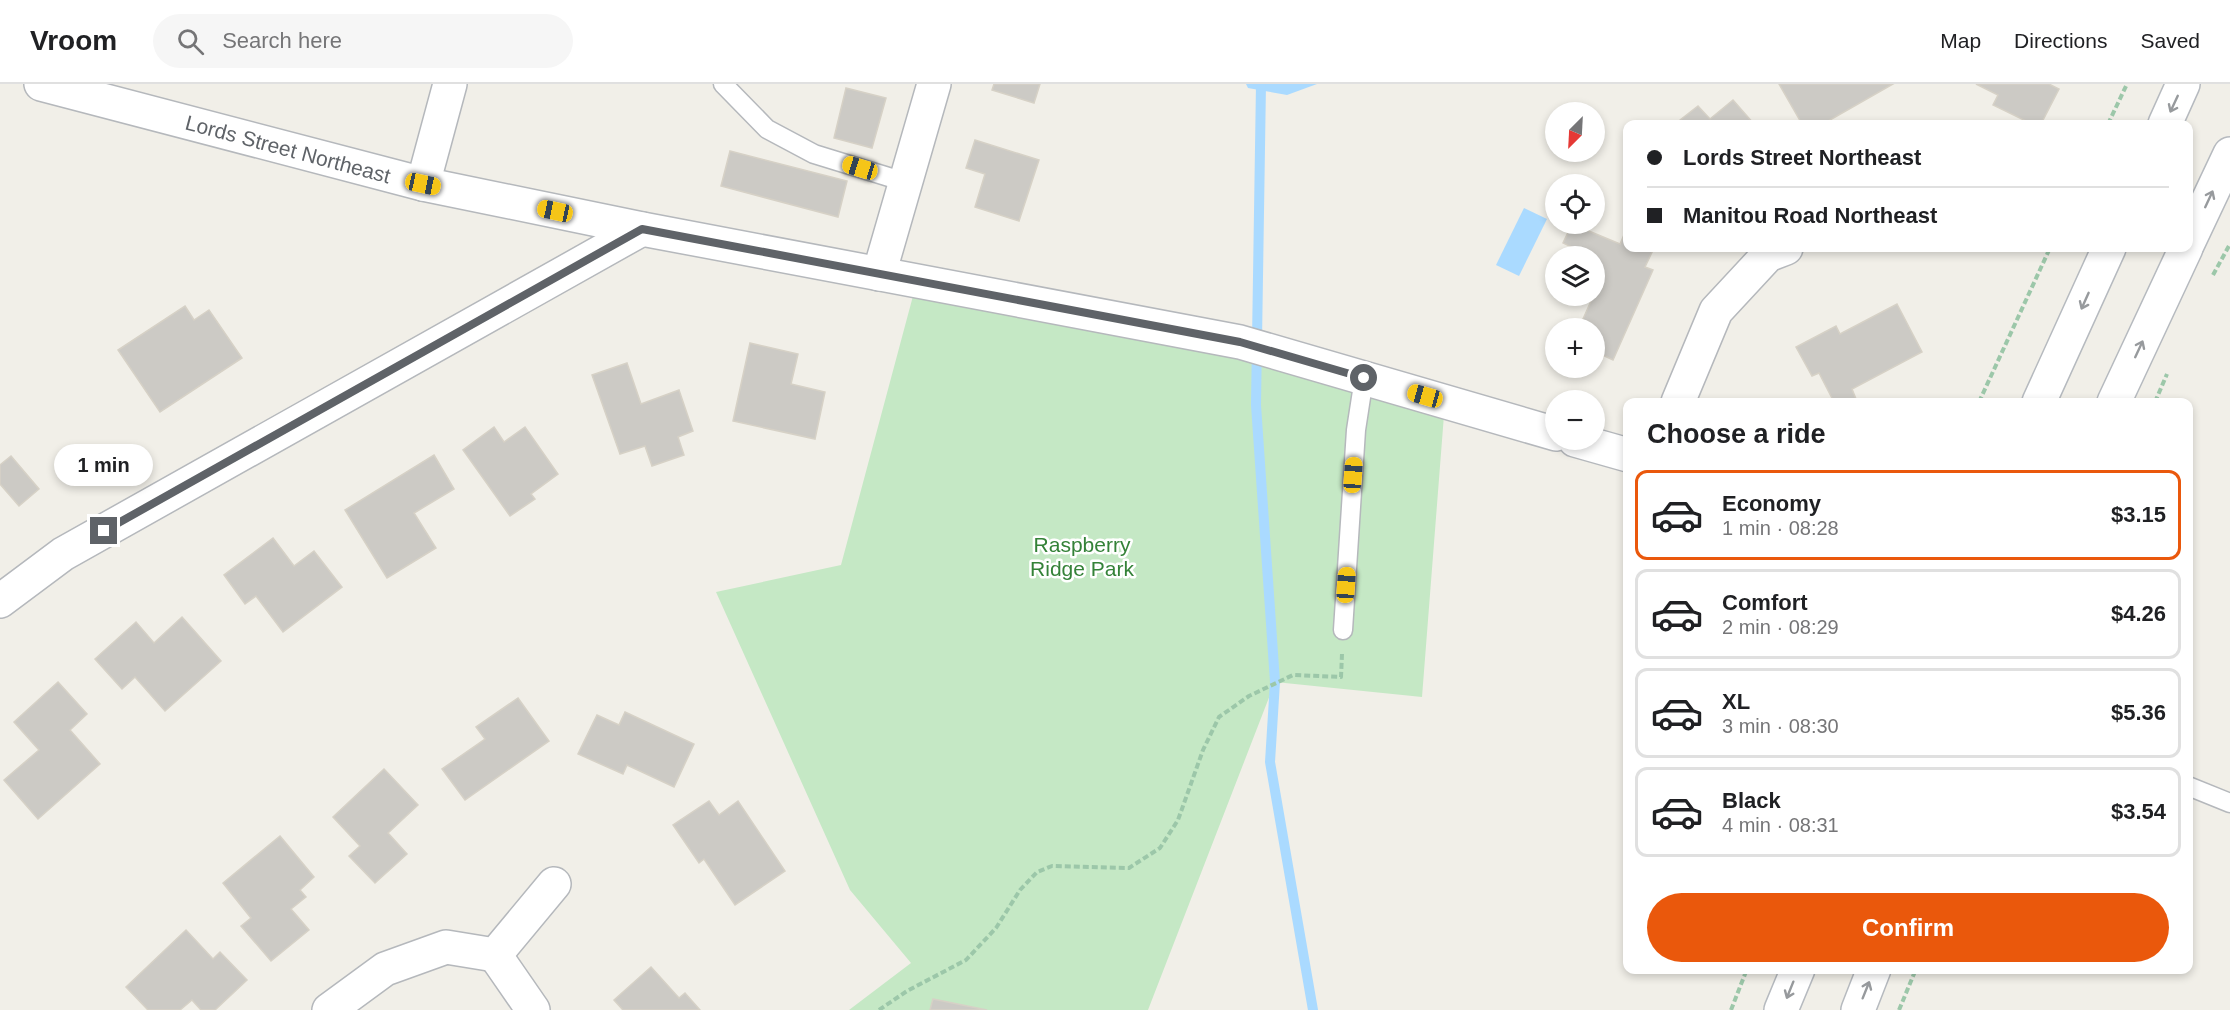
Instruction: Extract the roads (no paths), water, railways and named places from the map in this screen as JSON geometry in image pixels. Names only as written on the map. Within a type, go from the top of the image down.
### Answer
[{"type":"street","name":"Lords Street Northeast","points":[[41,84],[423,184],[642,229],[1240,342],[1545,431]]},
{"type":"street","points":[[423,184],[450,84]]},
{"type":"street","points":[[879,274],[934,84]]},
{"type":"street","points":[[2167,120],[2183,84]]},
{"type":"street","points":[[2193,232],[2230,154]]},
{"type":"street","points":[[0,601],[63,554],[642,229]]},
{"type":"street","points":[[1680,398],[1716,311],[1768,255],[1776,252]]},
{"type":"street","points":[[2041,398],[2107,252]]},
{"type":"street","points":[[2116,398],[2185,252]]},
{"type":"street","points":[[1605,448],[1623,454]]},
{"type":"street","points":[[495,955],[554,885]]},
{"type":"street","points":[[329,1010],[385,969],[446,947],[495,955],[533,1010]]},
{"type":"street","points":[[1782,1010],[1796,974]]},
{"type":"street","points":[[1858,1010],[1872,974]]},
{"type":"lane","points":[[723,84],[767,129],[776,134],[814,154],[905,182]]},
{"type":"lane","points":[[1343,630],[1356,430],[1364,378]]},
{"type":"lane","points":[[2193,788],[2230,803]]},
{"type":"water","points":[[1246,84],[1317,84],[1287,95],[1248,88]]},
{"type":"water","points":[[1524,208],[1545,218],[1545,223],[1519,276],[1496,265]]},
{"type":"waterway","points":[[1261,84],[1256,405],[1275,682],[1270,762],[1313,1010]]},
{"type":"park label","name":"Raspberry Ridge Park","points":[[1082,556]]}]
